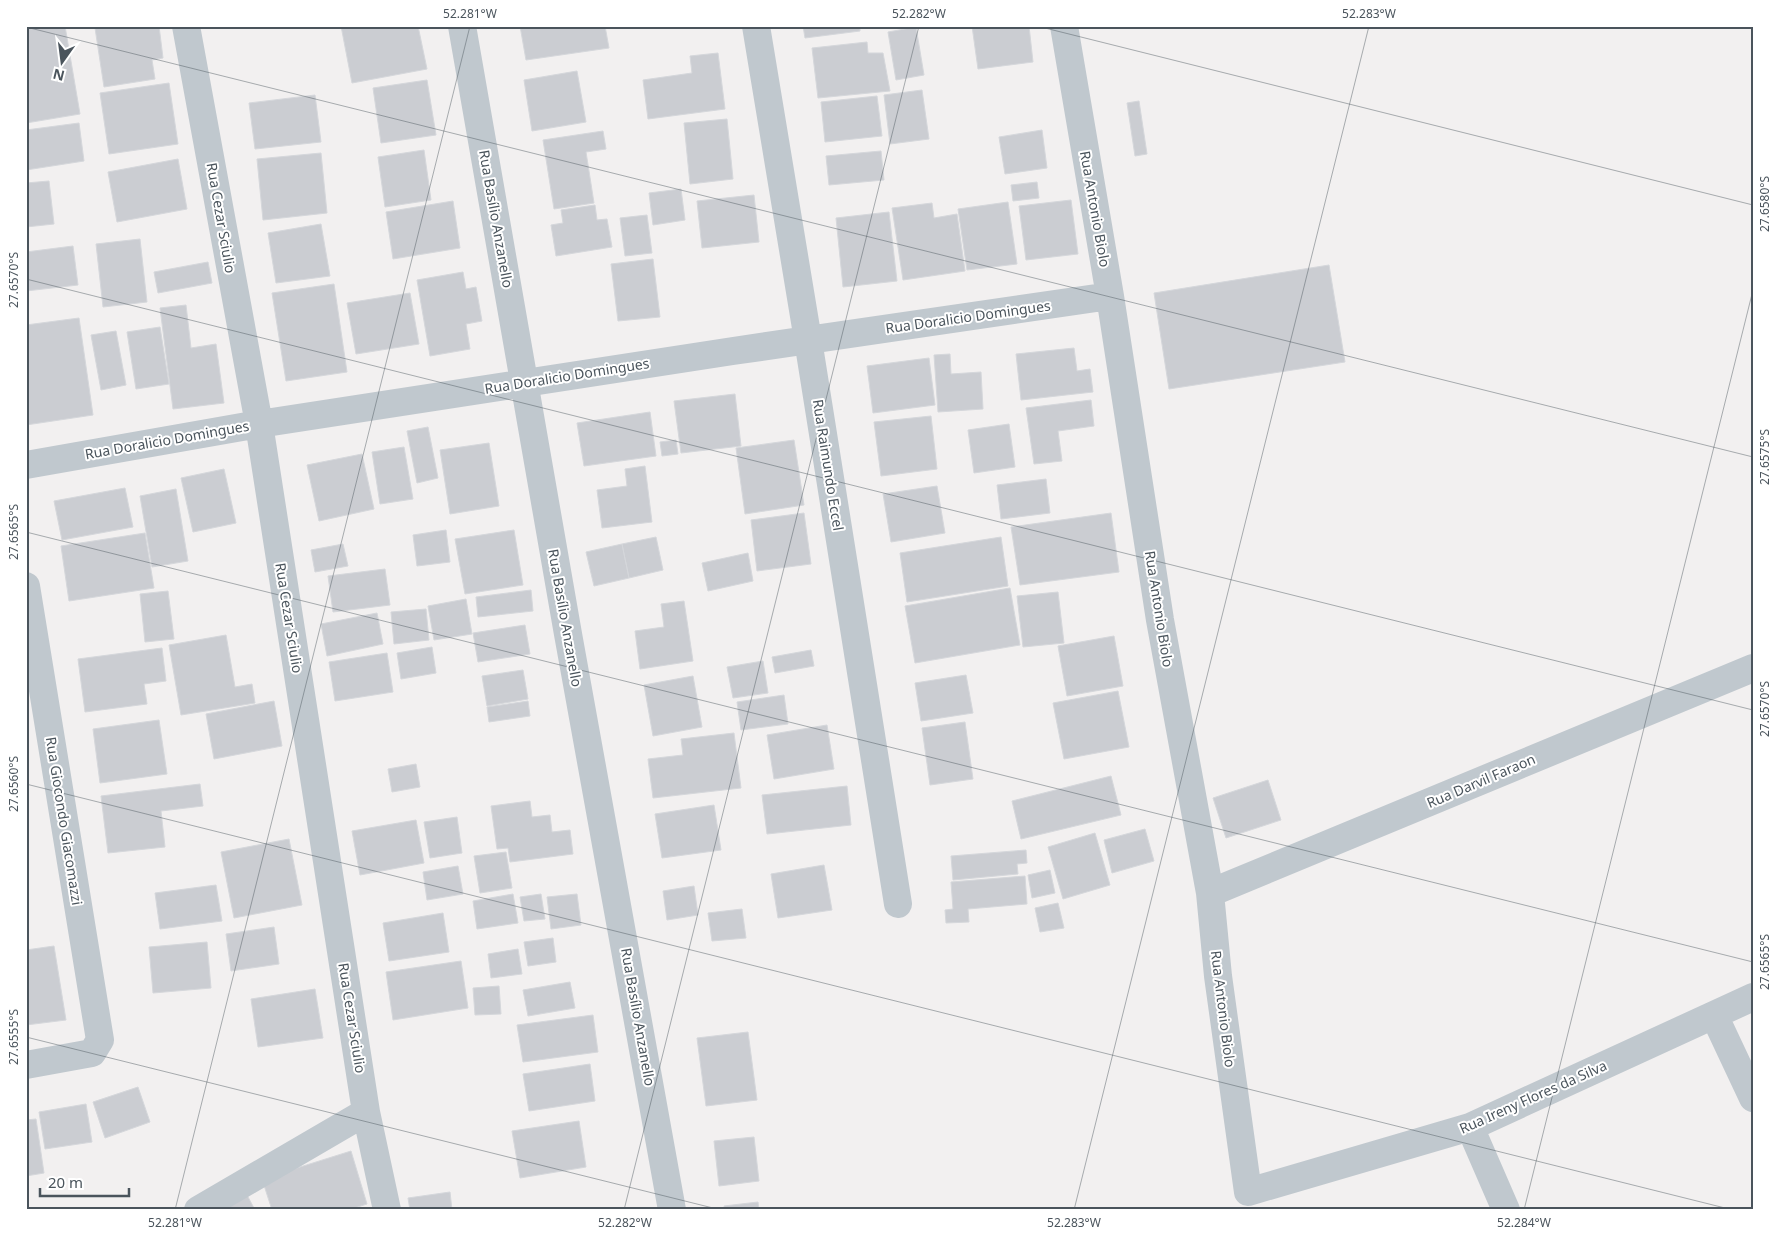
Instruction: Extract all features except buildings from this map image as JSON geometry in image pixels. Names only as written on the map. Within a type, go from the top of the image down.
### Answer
[{"type":"street","name":"Rua Cezar Sciulio","points":[[186,26],[259,424],[366,1112],[387,1210]]},
{"type":"street","name":"Rua Basílio Anzanello","points":[[462,26],[568,634],[672,1210]]},
{"type":"street","name":"Rua Raimundo Eccel","points":[[756,26],[898,904]]},
{"type":"street","name":"Rua Antonio Biolo","points":[[1064,26],[1110,296],[1160,620],[1210,893],[1218,976],[1248,1192]]},
{"type":"street","name":"Rua Doralicio Domingues","points":[[26,465],[259,424],[524,382],[1110,296]]},
{"type":"street","name":"Rua Giocondo Giacomazzi","points":[[26,586],[100,1040],[92,1053],[26,1065]]},
{"type":"street","name":"Rua Darvil Faraon","points":[[1210,893],[1753,668]]},
{"type":"street","name":"Rua Ireny Flores da Silva","points":[[1248,1192],[1470,1127],[1753,997]]},
{"type":"street","points":[[1714,1015],[1753,1098]]},
{"type":"street","points":[[198,1210],[366,1112]]},
{"type":"street","points":[[1470,1127],[1506,1210]]}]
